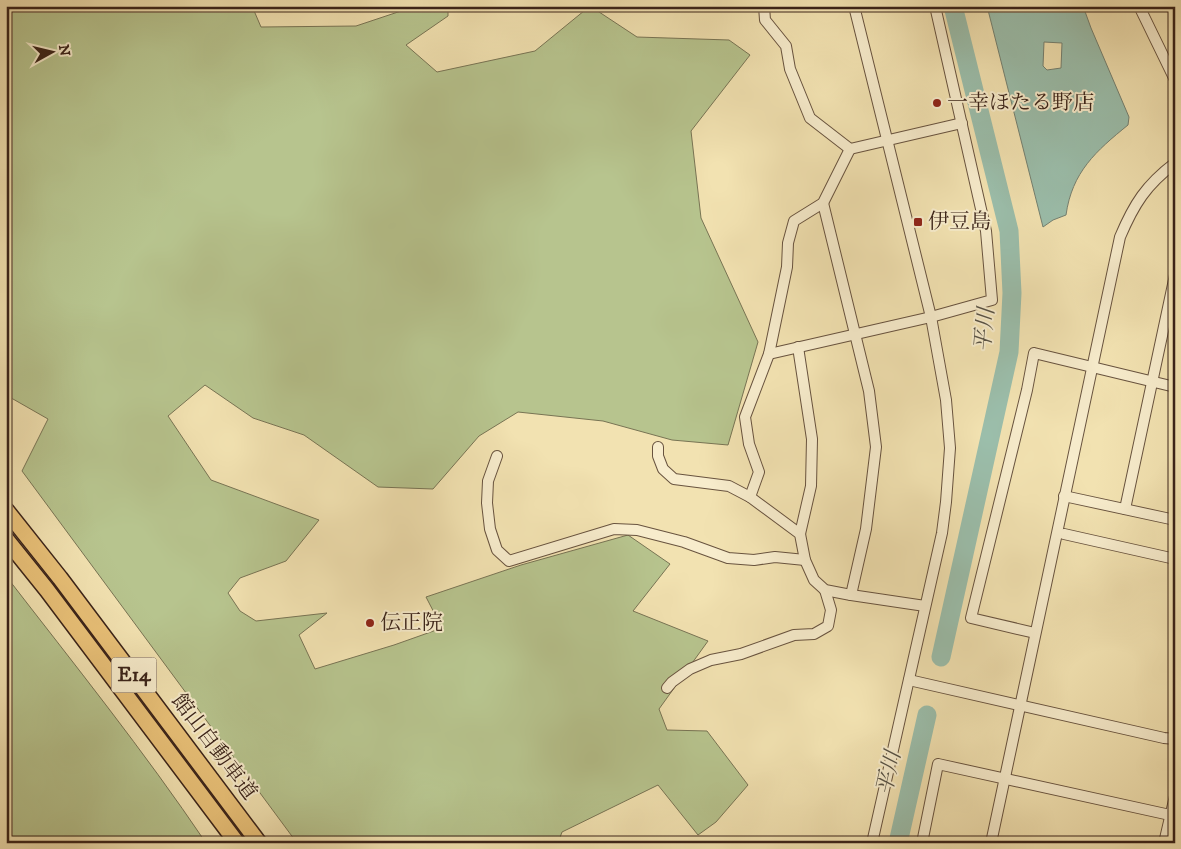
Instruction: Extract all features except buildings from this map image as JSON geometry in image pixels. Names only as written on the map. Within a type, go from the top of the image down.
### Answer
[{"type":"highway","name":"館山自動車道","points":[[6,510],[60,578],[259,843]]},
{"type":"highway","name":"館山自動車道","points":[[6,539],[53,597],[236,843]]},
{"type":"street","points":[[764,6],[765,20],[786,46],[790,68],[810,118],[850,149],[962,123]]},
{"type":"street","points":[[854,6],[931,317],[946,400],[950,448],[944,517],[872,843]]},
{"type":"street","points":[[769,354],[931,317],[992,300],[986,231],[935,6]]},
{"type":"street","points":[[1139,6],[1175,80]]},
{"type":"street","points":[[750,497],[759,472],[749,444],[745,417],[769,354],[787,267],[788,242],[794,221],[823,204],[850,149]]},
{"type":"street","points":[[991,843],[1120,237],[1138,199],[1162,173],[1175,163]]},
{"type":"street","points":[[823,204],[869,391],[876,447],[866,529],[851,595]]},
{"type":"street","points":[[1125,509],[1175,276]]},
{"type":"street","points":[[798,347],[812,439],[811,486],[800,534],[804,560],[814,580],[825,590],[925,606]]},
{"type":"street","points":[[1035,633],[971,618],[1027,390],[1034,353],[1175,386]]},
{"type":"street","points":[[658,447],[658,456],[663,469],[674,479],[729,486],[750,497],[800,534]]},
{"type":"street","points":[[497,456],[488,481],[487,503],[490,529],[497,550],[509,561],[614,529],[638,530],[728,558],[754,560],[775,557],[804,560]]},
{"type":"street","points":[[1064,496],[1175,520]]},
{"type":"street","points":[[1064,534],[1175,559]]},
{"type":"street","points":[[667,688],[690,669],[711,660],[741,654],[794,635],[814,634],[828,626],[830,610],[825,590]]},
{"type":"street","points":[[909,680],[1175,739]]},
{"type":"street","points":[[922,843],[938,764],[1170,815]]},
{"type":"street","points":[[1164,843],[1175,796]]},
{"type":"green space","points":[[6,6],[252,6],[261,27],[356,26],[416,6],[448,6],[448,16],[406,45],[437,72],[535,51],[590,6],[637,37],[729,40],[750,55],[691,131],[701,218],[758,342],[728,445],[672,440],[603,421],[518,412],[479,436],[433,489],[378,487],[304,435],[253,418],[205,385],[168,416],[211,480],[319,520],[286,561],[240,578],[228,593],[240,611],[256,621],[327,613],[299,635],[315,669],[442,628],[426,597],[521,565],[628,535],[670,564],[633,611],[708,641],[659,709],[667,730],[707,731],[748,785],[716,822],[698,835],[658,785],[562,832],[558,843],[297,843],[22,471],[48,419],[6,395]]},
{"type":"green space","points":[[6,576],[133,741],[206,843],[6,843]]},
{"type":"shaded area","points":[[987,6],[1083,6],[1129,117],[1128,125],[1096,154],[1080,174],[1069,200],[1066,215],[1053,220],[1043,227]],"holes":[[[1044,42],[1062,43],[1061,68],[1047,70],[1043,66]]]},
{"type":"waterway","name":"平川","points":[[941,657],[1009,352],[1012,293],[1009,231],[953,6]]},
{"type":"waterway","name":"平川","points":[[898,843],[927,715]]},
{"type":"place","name":"一幸ほたる野店","points":[[937,103]]},
{"type":"place","name":"伊豆島","points":[[918,222]]},
{"type":"place","name":"伝正院","points":[[370,623]]}]
